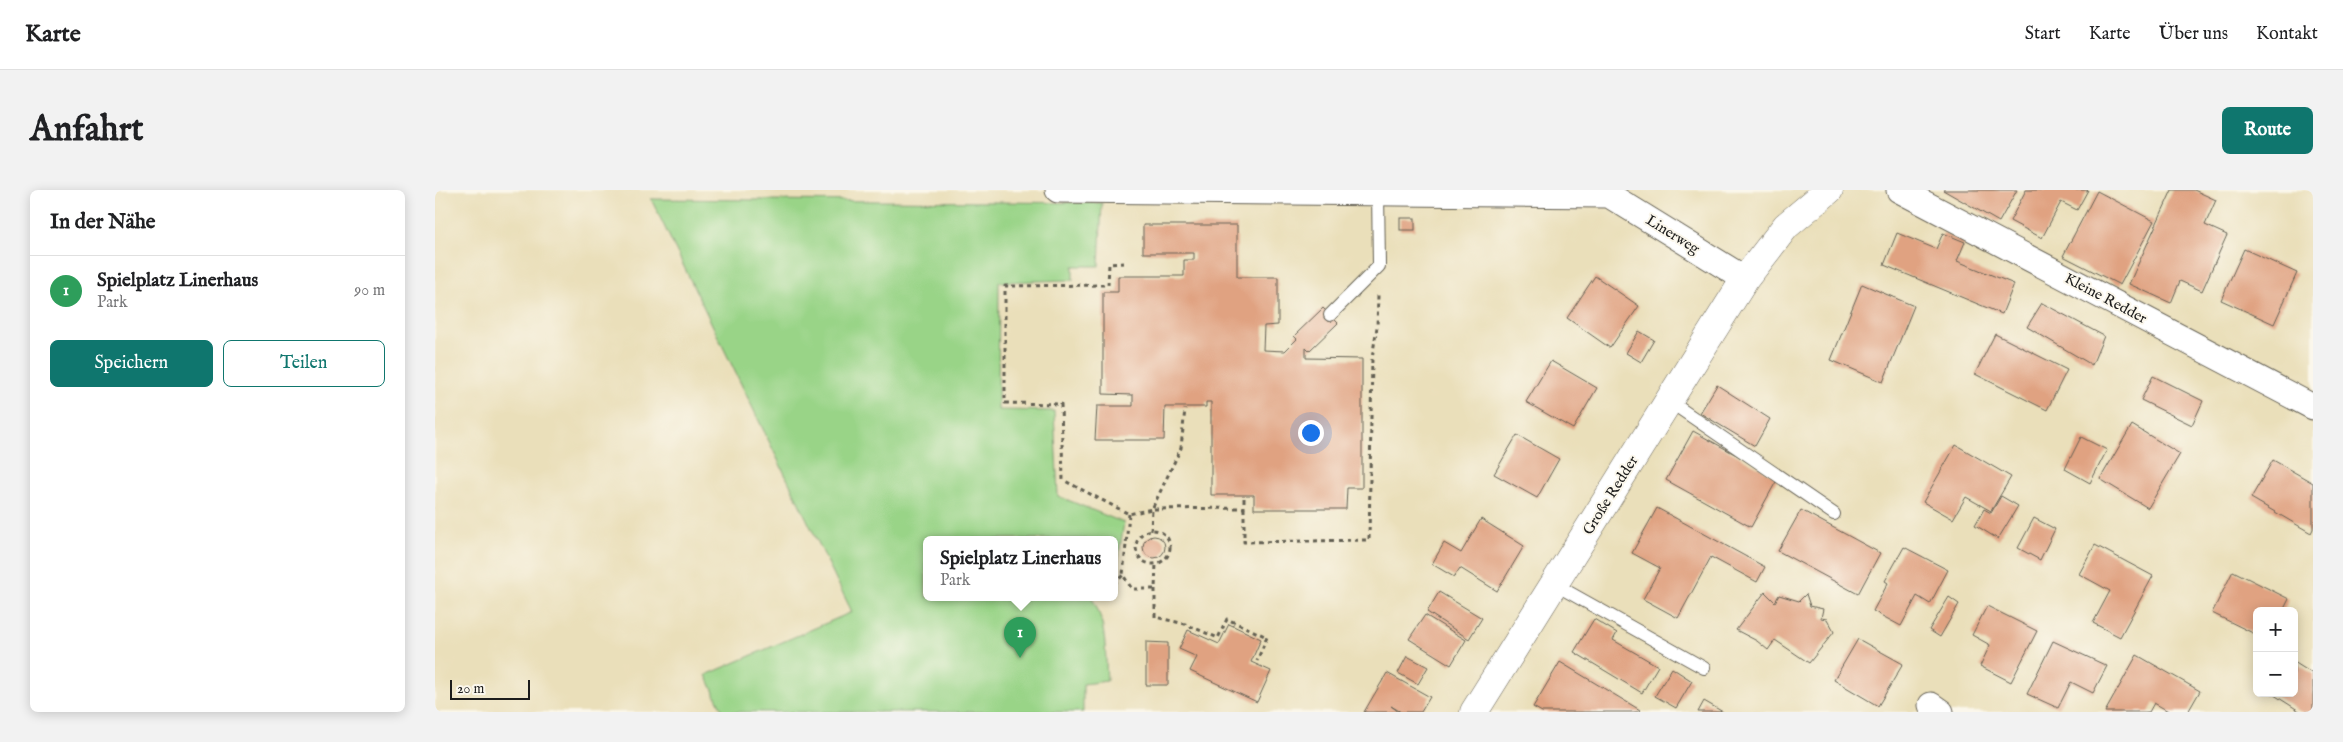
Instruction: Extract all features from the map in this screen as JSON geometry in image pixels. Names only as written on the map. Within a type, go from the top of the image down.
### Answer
[{"type":"street","name":"Linerweg","points":[[1058,190],[1609,194],[1745,279]]},
{"type":"street","name":"Große Redder","points":[[1474,712],[1745,279],[1787,226],[1829,190]]},
{"type":"street","name":"Kleine Redder","points":[[1899,190],[2313,407]]},
{"type":"lane","points":[[1330,315],[1379,266],[1378,191]]},
{"type":"lane","points":[[1669,401],[1834,514]]},
{"type":"lane","points":[[1554,584],[1704,668]]},
{"type":"path","points":[[1124,263],[1109,264],[1108,285],[1005,286],[1005,403],[1061,404],[1063,480],[1129,514],[1152,509],[1244,508]]},
{"type":"path","points":[[1244,495],[1244,542],[1369,540],[1372,358],[1377,327],[1379,266]]},
{"type":"path","points":[[1151,530],[1152,509],[1181,448],[1185,409]]},
{"type":"path","points":[[1129,514],[1123,575],[1131,589],[1155,589]]},
{"type":"path","points":[[1151,530],[1160,532],[1165,536],[1169,544],[1169,554],[1164,561],[1156,563],[1146,564],[1139,558],[1136,550],[1137,540],[1144,533],[1151,530]]},
{"type":"path","points":[[1156,563],[1155,617],[1185,624],[1218,638],[1227,619],[1267,637],[1257,661]]},
{"type":"path","points":[[1118,580],[1123,575]]},
{"type":"green space","points":[[651,199],[1102,203],[1099,266],[1073,266],[1073,280],[999,282],[998,410],[1054,411],[1058,496],[1124,523],[1118,560],[1118,536],[923,536],[923,601],[1093,601],[1103,626],[1107,681],[1083,684],[1083,712],[723,712],[706,675],[852,612]]},
{"type":"building","points":[[1943,190],[2017,190],[1999,222]]},
{"type":"building","points":[[2026,190],[2088,190],[2077,210],[2061,202],[2042,238],[2010,221]]},
{"type":"building","points":[[2172,190],[2194,190],[2216,200],[2205,225],[2227,235],[2202,291],[2180,281],[2171,303],[2129,284]]},
{"type":"building","points":[[2097,191],[2154,221],[2120,285],[2063,256]]},
{"type":"building","points":[[1400,218],[1415,218],[1415,230],[1400,230]]},
{"type":"building","points":[[1143,225],[1237,225],[1237,277],[1278,277],[1278,325],[1264,326],[1263,350],[1285,351],[1297,339],[1294,336],[1323,308],[1338,323],[1309,351],[1306,348],[1306,358],[1362,359],[1362,488],[1347,488],[1346,509],[1254,509],[1254,495],[1211,495],[1211,402],[1206,402],[1206,407],[1165,407],[1164,440],[1095,440],[1097,406],[1133,406],[1133,395],[1103,394],[1103,292],[1118,292],[1118,276],[1184,276],[1184,260],[1194,260],[1194,253],[1143,253]]},
{"type":"building","points":[[1897,233],[1936,249],[1943,233],[1965,242],[1957,261],[2014,284],[2002,314],[1884,265]]},
{"type":"building","points":[[2244,249],[2297,273],[2274,324],[2221,300]]},
{"type":"building","points":[[1595,276],[1639,306],[1610,348],[1567,318]]},
{"type":"building","points":[[1862,284],[1914,306],[1883,382],[1831,360]]},
{"type":"building","points":[[2042,303],[2104,336],[2092,365],[2027,327]]},
{"type":"building","points":[[1639,331],[1654,340],[1641,362],[1626,353]]},
{"type":"building","points":[[1995,334],[2067,370],[2047,410],[1975,374]]},
{"type":"building","points":[[1551,361],[1597,388],[1573,429],[1526,402]]},
{"type":"building","points":[[2153,376],[2203,401],[2192,425],[2141,400]]},
{"type":"building","points":[[1717,385],[1770,419],[1755,446],[1700,413]]},
{"type":"building","points":[[2132,425],[2180,454],[2148,508],[2100,479]]},
{"type":"building","points":[[1693,431],[1778,478],[1751,527],[1666,480]]},
{"type":"building","points":[[1517,435],[1559,459],[1537,498],[1494,474]]},
{"type":"building","points":[[2081,437],[2107,450],[2090,483],[2065,469]]},
{"type":"building","points":[[1956,445],[2011,477],[1991,511],[1966,497],[1953,519],[1923,502]]},
{"type":"building","points":[[2273,460],[2313,483],[2313,529],[2311,533],[2251,498]]},
{"type":"building","points":[[2001,496],[2018,506],[1998,539],[1975,525],[1984,509],[1991,513]]},
{"type":"building","points":[[1657,508],[1765,567],[1757,582],[1711,557],[1678,618],[1643,599],[1660,568],[1632,553]]},
{"type":"building","points":[[1801,510],[1880,553],[1858,594],[1778,551]]},
{"type":"building","points":[[2034,518],[2055,529],[2040,560],[2018,548]]},
{"type":"building","points":[[1481,519],[1524,546],[1497,591],[1460,568],[1454,577],[1432,564],[1444,543],[1461,553]]},
{"type":"building","points":[[1154,536],[1162,539],[1165,547],[1162,555],[1154,558],[1146,555],[1143,547],[1146,539]]},
{"type":"building","points":[[2095,545],[2153,576],[2120,637],[2093,623],[2110,591],[2079,574]]},
{"type":"building","points":[[1904,547],[1948,570],[1930,604],[1917,596],[1901,626],[1873,611],[1888,583],[1885,581]]},
{"type":"building","points":[[2233,571],[2289,599],[2285,607],[2253,607],[2253,633],[2212,613]]},
{"type":"building","points":[[1439,592],[1482,618],[1469,639],[1427,612]]},
{"type":"building","points":[[1765,592],[1775,602],[1779,595],[1799,601],[1806,594],[1810,606],[1823,609],[1821,618],[1827,619],[1834,632],[1809,663],[1775,640],[1768,650],[1757,641],[1736,630]]},
{"type":"building","points":[[1949,597],[1959,604],[1940,637],[1929,630]]},
{"type":"building","points":[[1987,606],[2037,631],[2011,682],[1980,666],[1990,645],[1972,635]]},
{"type":"building","points":[[1425,615],[1466,640],[1451,665],[1409,639]]},
{"type":"building","points":[[1594,619],[1617,633],[1613,640],[1658,666],[1642,693],[1574,652]]},
{"type":"building","points":[[1229,624],[1261,639],[1251,662],[1271,671],[1257,702],[1190,671],[1197,657],[1179,649],[1188,630],[1219,644]]},
{"type":"building","points":[[1858,639],[1903,664],[1878,706],[1834,680]]},
{"type":"building","points":[[2053,641],[2107,666],[2093,693],[2071,682],[2058,708],[2027,694]]},
{"type":"building","points":[[1146,642],[1168,643],[1168,685],[1146,685]]},
{"type":"building","points":[[2137,655],[2200,691],[2188,712],[2170,712],[2154,703],[2149,712],[2105,712]]},
{"type":"building","points":[[1407,656],[1428,667],[1418,684],[1398,673]]},
{"type":"building","points":[[1560,662],[1640,710],[1639,712],[1542,712],[1533,707]]},
{"type":"building","points":[[2298,665],[2313,674],[2313,712],[2301,712],[2277,697],[2298,697]]},
{"type":"building","points":[[1672,668],[1692,681],[1676,708],[1655,696]]},
{"type":"building","points":[[1387,673],[1430,697],[1421,712],[1401,712],[1391,706],[1399,712],[1364,712]]},
{"type":"building","points":[[1704,701],[1723,712],[1698,712]]},
{"type":"place","name":"Spielplatz Linerhaus","points":[[1020,658]]}]
